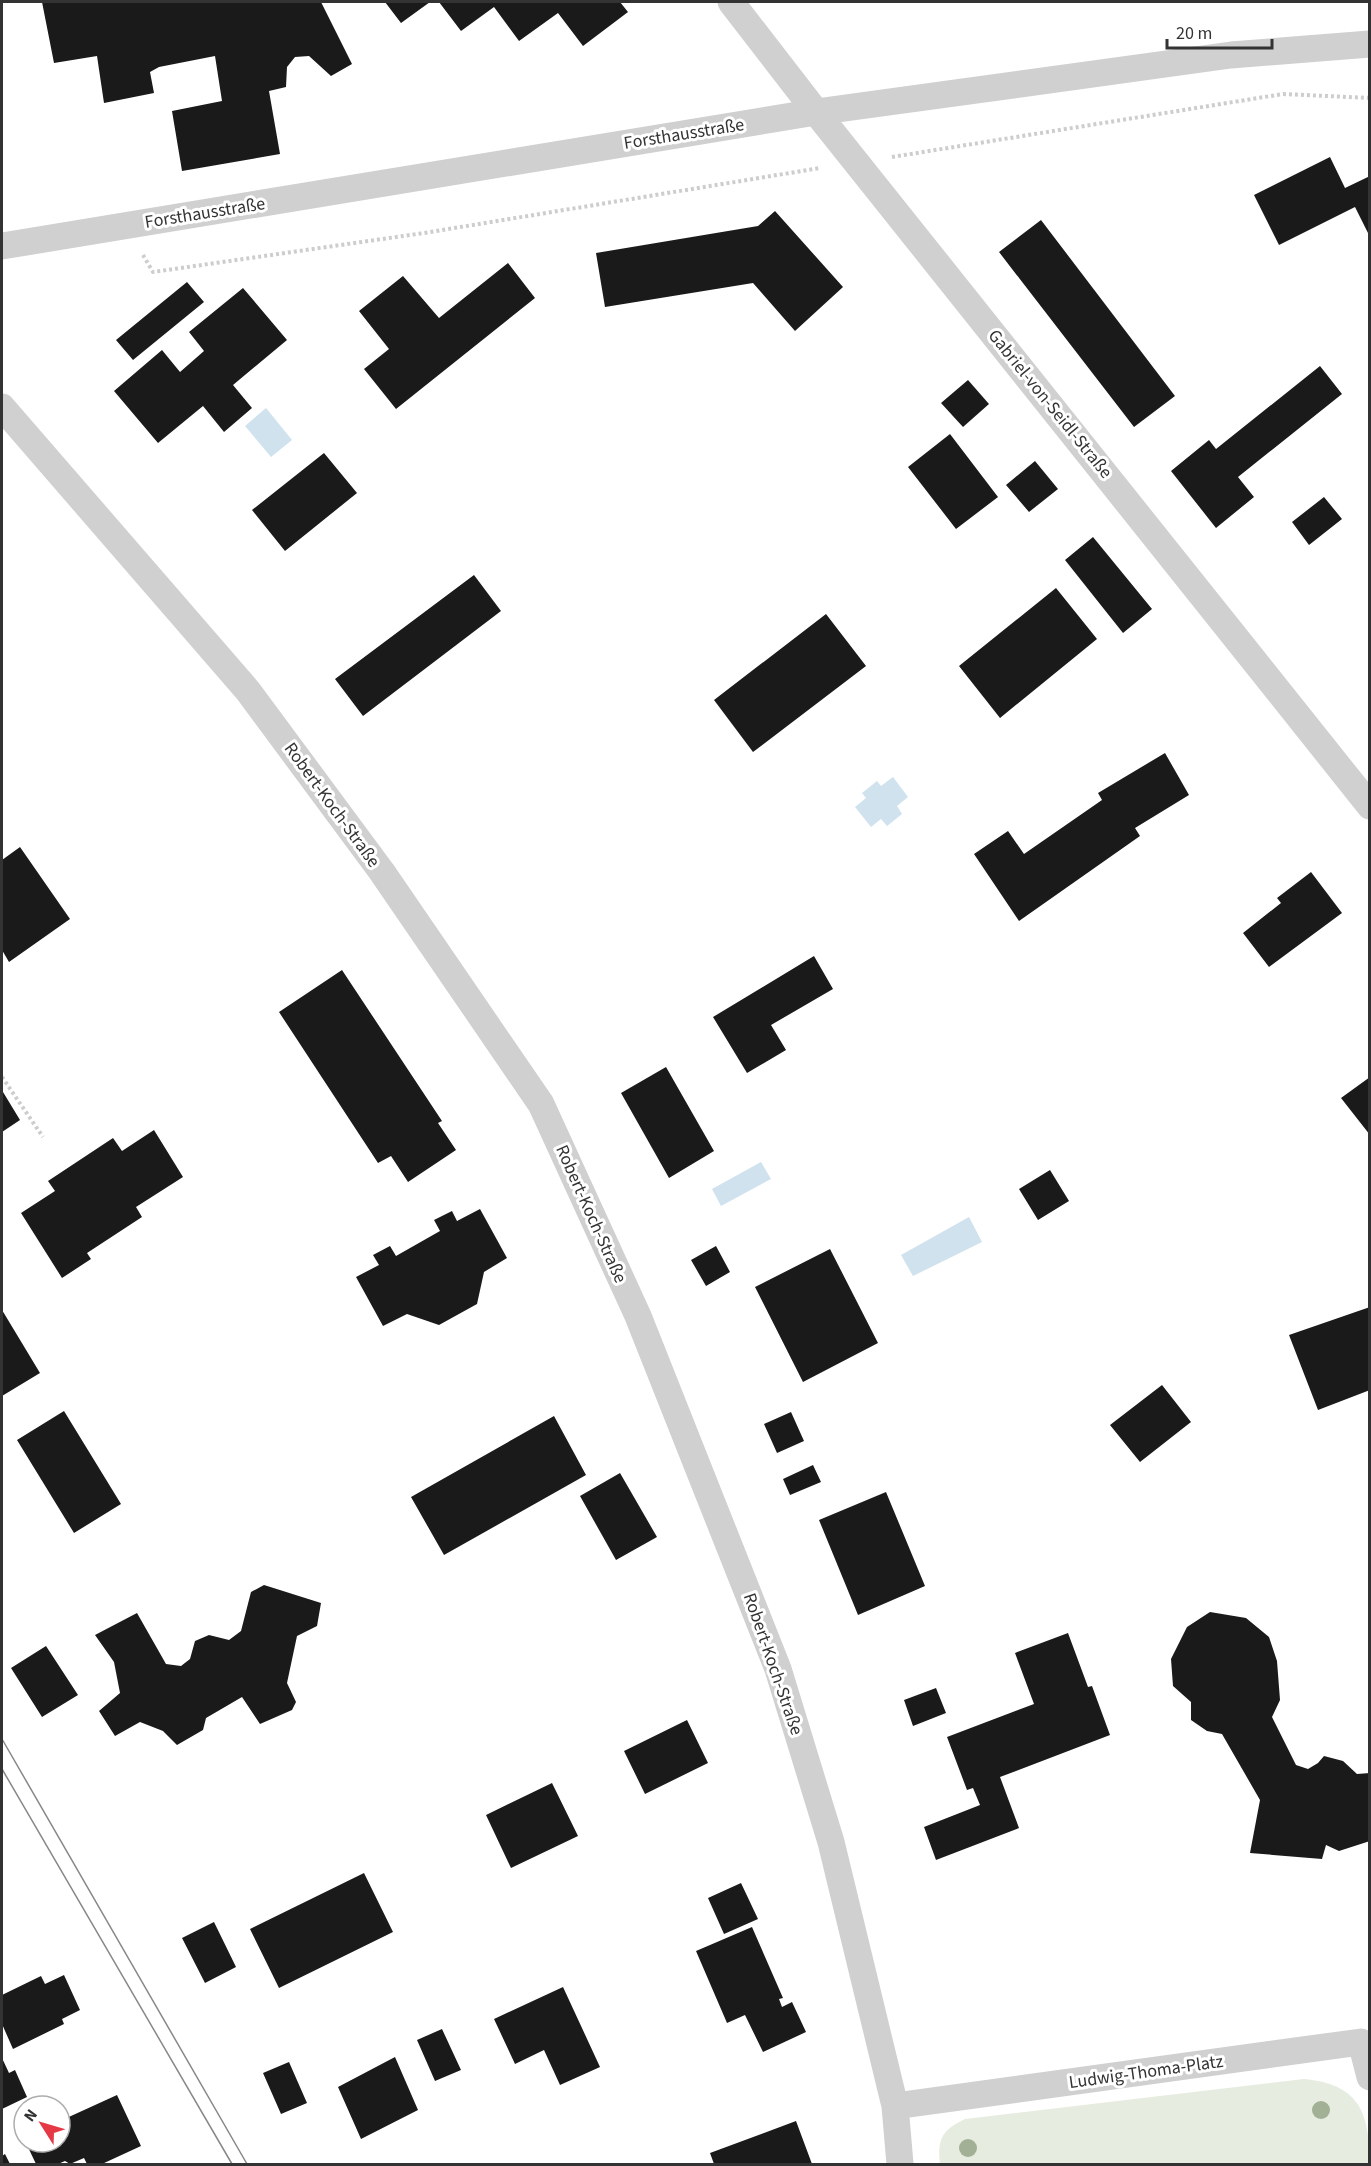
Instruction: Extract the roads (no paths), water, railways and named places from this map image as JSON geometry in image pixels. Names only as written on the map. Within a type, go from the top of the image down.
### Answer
[{"type":"street","name":"Gabriel-von-Seidl-Straße","points":[[731,2],[816,112],[1370,806]]},
{"type":"street","name":"Forsthausstraße","points":[[2,246],[816,112],[1231,55],[1370,44]]},
{"type":"street","name":"Robert-Koch-Straße","points":[[2,407],[248,691],[382,872],[541,1104],[638,1316],[778,1669],[831,1842],[895,2106],[900,2164]]},
{"type":"street","name":"Ludwig-Thoma-Platz","points":[[895,2106],[1365,2041],[1370,2077]]},
{"type":"water","points":[[266,408],[292,440],[271,457],[245,426]]},
{"type":"water","points":[[893,777],[908,797],[897,806],[902,814],[887,826],[881,819],[871,827],[855,807],[866,798],[862,793],[877,781],[881,786]]},
{"type":"water","points":[[761,1162],[771,1179],[721,1206],[712,1189]]},
{"type":"water","points":[[969,1217],[982,1242],[913,1276],[901,1255]]},
{"type":"tram line","points":[[2,1739],[247,2164]]},
{"type":"tram line","points":[[2,1769],[232,2164]]}]
